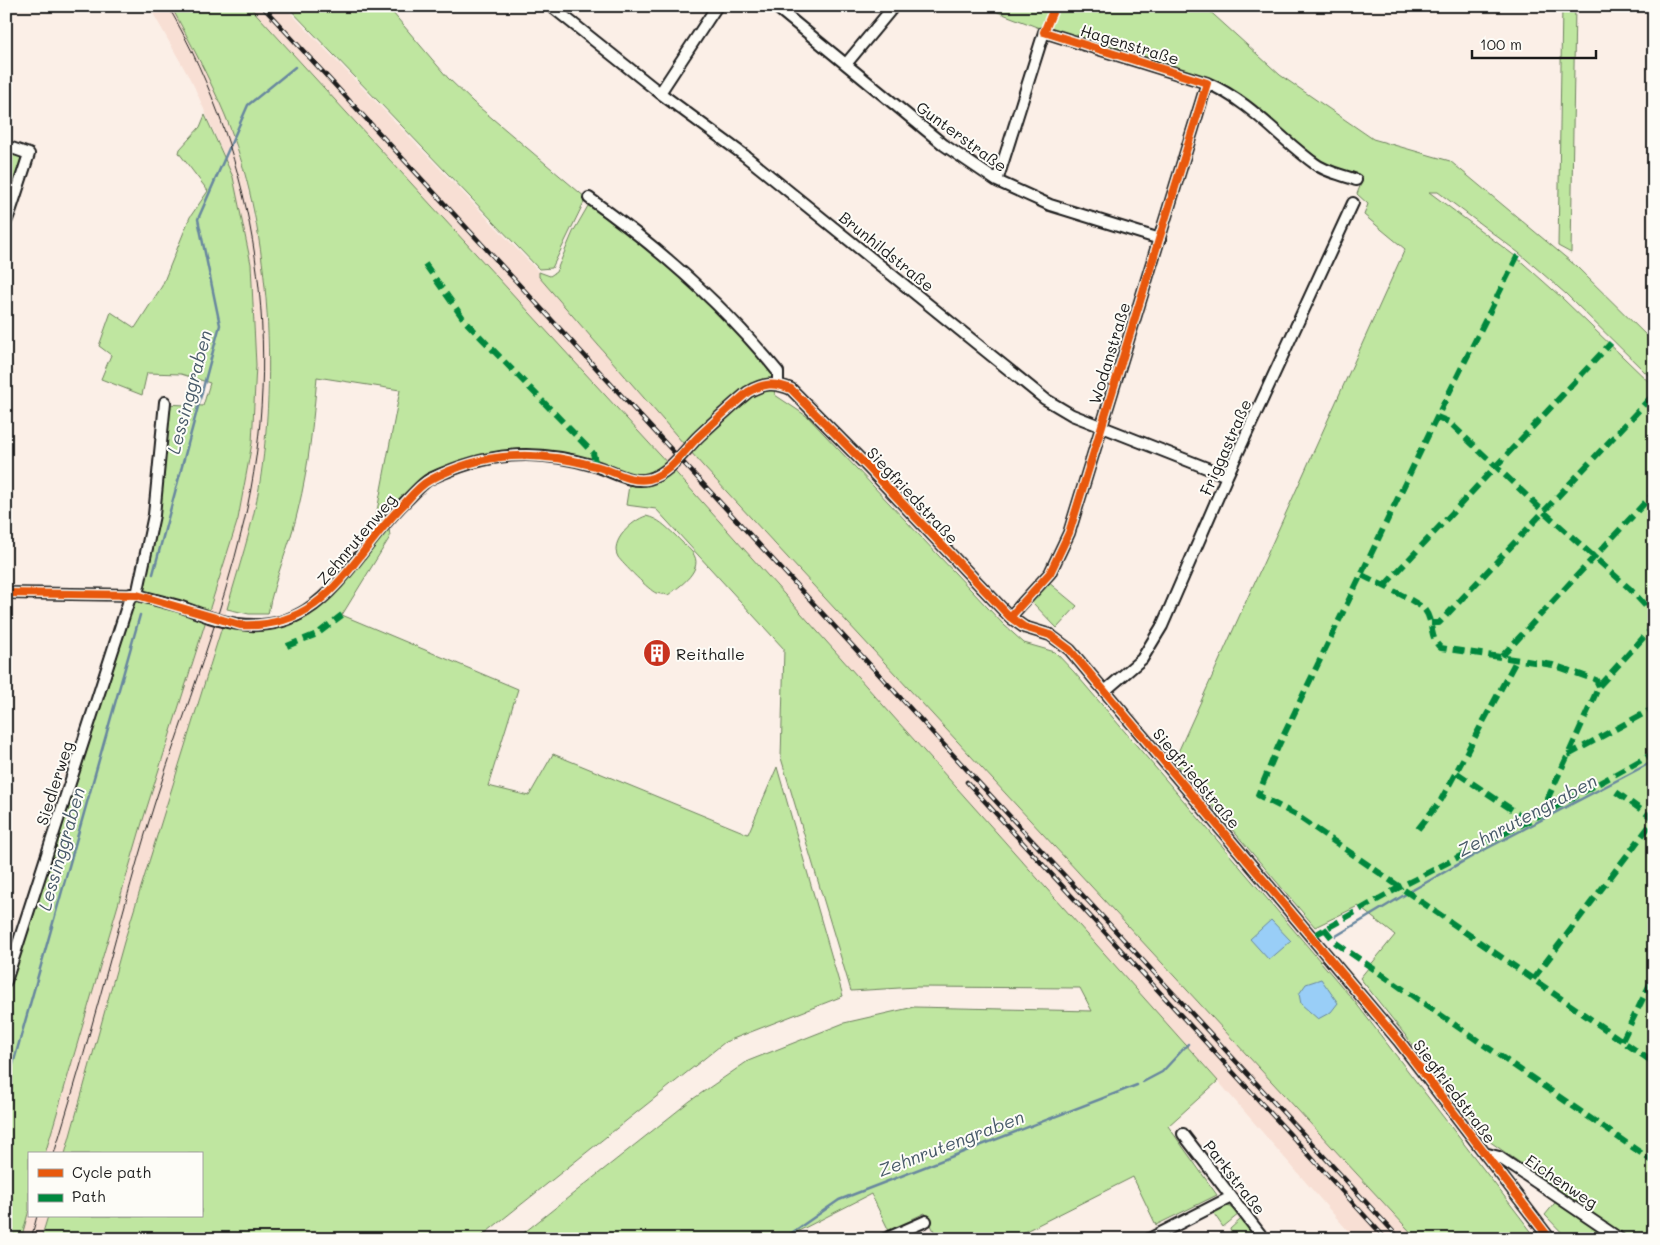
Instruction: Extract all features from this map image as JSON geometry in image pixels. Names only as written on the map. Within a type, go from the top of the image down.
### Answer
[{"type":"street","name":"Brunhildstraße","points":[[551,6],[660,93],[744,155],[1045,399],[1072,415],[1227,476]]},
{"type":"street","points":[[660,93],[717,6]]},
{"type":"street","name":"Gunterstraße","points":[[775,6],[944,145],[997,181],[1050,204],[1160,239]]},
{"type":"street","points":[[846,64],[894,6]]},
{"type":"street","name":"Hagenstraße","points":[[997,181],[1044,32],[1207,83],[1226,91],[1255,112],[1315,164],[1356,180]]},
{"type":"street","name":"Wodanstraße","points":[[1010,617],[1050,573],[1069,533],[1207,83]]},
{"type":"street","points":[[6,222],[8,208],[29,154],[9,147]]},
{"type":"street","points":[[589,198],[640,234],[701,288],[778,372],[778,384]]},
{"type":"street","name":"Friggastraße","points":[[1106,690],[1142,659],[1162,626],[1227,476],[1354,203]]},
{"type":"street","name":"Siegfriedstraße","points":[[778,384],[791,389],[802,399],[1010,617],[1024,627],[1050,635],[1070,650],[1106,690],[1399,1040],[1550,1239]]},
{"type":"street","name":"Zehnrutenweg","points":[[6,593],[134,595],[240,625],[270,624],[300,614],[313,607],[337,586],[386,521],[428,481],[467,463],[510,454],[552,456],[596,466],[630,479],[649,479],[670,466],[748,392],[760,385],[778,384]]},
{"type":"street","name":"Siedlerweg","points":[[6,982],[134,595],[154,515],[164,402]]},
{"type":"street","name":"Parkstraße","points":[[1183,1134],[1219,1178],[1231,1198],[1264,1239]]},
{"type":"street","name":"Eichenweg","points":[[1484,1153],[1500,1157],[1620,1239]]},
{"type":"street","points":[[1150,1239],[1231,1198]]},
{"type":"street","points":[[885,1239],[926,1221]]},
{"type":"shaded area","points":[[149,6],[171,6],[200,59],[226,116],[244,173],[264,263],[268,364],[265,444],[252,522],[218,640],[124,942],[66,1152],[46,1152],[142,823],[238,519],[252,443],[256,365],[251,264],[233,177],[194,86]]},
{"type":"shaded area","points":[[249,6],[284,6],[539,272],[539,277],[703,466],[1417,1239],[1355,1239],[1218,1081],[670,466]]},
{"type":"shaded area","points":[[28,1214],[28,1218],[47,1218],[41,1239],[21,1239]]},
{"type":"green space","points":[[171,6],[249,6],[670,466],[1218,1081],[1168,1126],[1217,1195],[1156,1225],[1133,1177],[1010,1239],[938,1239],[925,1213],[912,1219],[912,1223],[890,1233],[871,1194],[783,1239],[516,1239],[690,1101],[748,1061],[844,1023],[914,1007],[1092,1011],[1080,988],[916,987],[851,991],[781,758],[784,649],[656,509],[626,505],[630,479],[596,466],[509,455],[428,481],[386,521],[376,516],[400,390],[317,377],[310,444],[302,493],[268,614],[249,614],[227,609],[253,519],[265,443],[268,396],[266,299],[261,250],[252,203],[240,157],[219,101]]},
{"type":"green space","points":[[287,6],[387,6],[448,78],[473,102],[586,198],[552,268],[539,269]]},
{"type":"green space","points":[[982,6],[1204,6],[1280,75],[1373,139],[1450,161],[1576,266],[1654,343],[1654,381],[1566,294],[1519,253],[1438,192],[1429,192],[1515,256],[1561,297],[1654,387],[1654,1239],[1568,1239],[1545,1215],[1563,1193],[1489,1141],[1360,978],[1395,935],[1358,906],[1315,927],[1174,761],[1405,249],[1364,215],[1368,204],[1357,194],[1362,181],[1316,162],[1291,137],[1225,87],[1042,29]]},
{"type":"green space","points":[[1562,6],[1575,6],[1571,253],[1558,246]]},
{"type":"green space","points":[[205,115],[233,177],[251,264],[256,365],[252,443],[238,519],[142,823],[46,1152],[28,1152],[28,1214],[21,1239],[6,1239],[6,992],[131,604],[139,601],[167,404],[203,406],[210,383],[181,374],[147,373],[142,395],[101,379],[111,355],[99,346],[111,312],[135,328],[162,286],[190,217],[208,191],[179,153],[180,149],[200,127]]},
{"type":"green space","points":[[7,151],[24,156],[10,201],[6,199]]},
{"type":"green space","points":[[594,205],[700,289],[771,370],[775,395],[808,417],[1004,625],[1024,643],[1055,652],[1074,672],[1355,1002],[1537,1239],[1417,1239],[703,466],[539,277],[539,272],[550,276],[556,272],[573,232],[588,206]]},
{"type":"green space","points":[[646,516],[655,519],[665,526],[692,552],[695,558],[696,565],[689,577],[668,595],[656,593],[648,587],[618,557],[616,551],[619,538],[624,532],[635,522]]},
{"type":"green space","points":[[389,528],[390,537],[342,615],[518,689],[488,786],[529,796],[553,754],[748,834],[777,767],[843,996],[725,1042],[478,1239],[41,1239],[47,1218],[202,1218],[202,1152],[66,1152],[124,942],[222,627],[250,629],[275,626],[296,619],[315,608],[333,593]]},
{"type":"green space","points":[[1048,582],[1077,606],[1057,628],[1031,601]]},
{"type":"green space","points":[[1227,1205],[1239,1214],[1223,1227],[1212,1211]]},
{"type":"green space","points":[[1241,1219],[1254,1236],[1251,1239],[1232,1238],[1230,1229]]},
{"type":"water","points":[[1271,920],[1291,941],[1269,960],[1250,939]]},
{"type":"water","points":[[1321,979],[1338,1003],[1331,1012],[1318,1019],[1301,1004],[1299,994],[1306,984]]},
{"type":"waterway","name":"Lessinggraben","points":[[153,574],[220,325],[198,219],[248,105],[295,67]]},
{"type":"waterway","name":"Lessinggraben","points":[[6,1089],[140,615]]},
{"type":"waterway","name":"Zehnrutengraben","points":[[1411,891],[1480,852],[1654,761]]},
{"type":"waterway","name":"Zehnrutengraben","points":[[1336,936],[1406,894]]},
{"type":"waterway","name":"Zehnrutengraben","points":[[1143,1082],[1162,1072],[1188,1044]]},
{"type":"waterway","name":"Zehnrutengraben","points":[[783,1239],[839,1200],[1137,1085]]},
{"type":"tram line","points":[[55,1152],[147,829],[225,593],[244,522],[256,456],[262,389],[262,323],[255,257],[242,192],[224,128],[199,66],[168,6]]},
{"type":"tram line","points":[[31,1239],[36,1218]]},
{"type":"railway","points":[[262,6],[1400,1239]]},
{"type":"railway","points":[[967,782],[1386,1239]]},
{"type":"marked path","points":[[1518,255],[1437,417],[1278,747],[1258,795],[1296,815],[1654,1063]]},
{"type":"marked path","points":[[425,264],[465,321],[593,453],[596,466]]},
{"type":"marked path","points":[[1384,586],[1611,343]]},
{"type":"marked path","points":[[1431,623],[1439,623],[1654,394]]},
{"type":"marked path","points":[[1437,417],[1449,422],[1544,512],[1630,589],[1654,615]]},
{"type":"marked path","points":[[1502,656],[1654,493]]},
{"type":"marked path","points":[[1362,575],[1404,596],[1424,609],[1429,618],[1435,640],[1441,648],[1553,665],[1596,680],[1599,686]]},
{"type":"marked path","points":[[287,646],[317,634],[342,615]]},
{"type":"marked path","points":[[1536,815],[1545,804],[1599,686],[1654,626]]},
{"type":"marked path","points":[[1418,829],[1441,800],[1517,659]]},
{"type":"marked path","points":[[1568,755],[1654,708]]},
{"type":"marked path","points":[[1313,936],[1400,887],[1552,809],[1654,753]]},
{"type":"marked path","points":[[1457,773],[1517,813],[1522,825]]},
{"type":"marked path","points":[[1616,792],[1654,819]]},
{"type":"marked path","points":[[1533,979],[1654,820]]},
{"type":"marked path","points":[[1324,928],[1336,943],[1654,1162]]},
{"type":"marked path","points":[[1622,1041],[1654,976]]},
{"type":"cycle path","points":[[1010,617],[1050,573],[1069,533],[1207,83],[1044,32],[1055,6]]},
{"type":"cycle path","points":[[6,593],[137,595],[240,625],[270,623],[296,615],[317,602],[353,566],[386,523],[416,490],[426,482],[450,470],[470,463],[491,459],[511,456],[532,456],[573,461],[601,468],[628,478],[649,479],[670,467],[698,437],[748,392],[769,384],[791,389],[1010,617],[1024,627],[1050,635],[1070,650],[1399,1041],[1550,1239]]},
{"type":"place","name":"Reithalle","points":[[657,653]]}]
